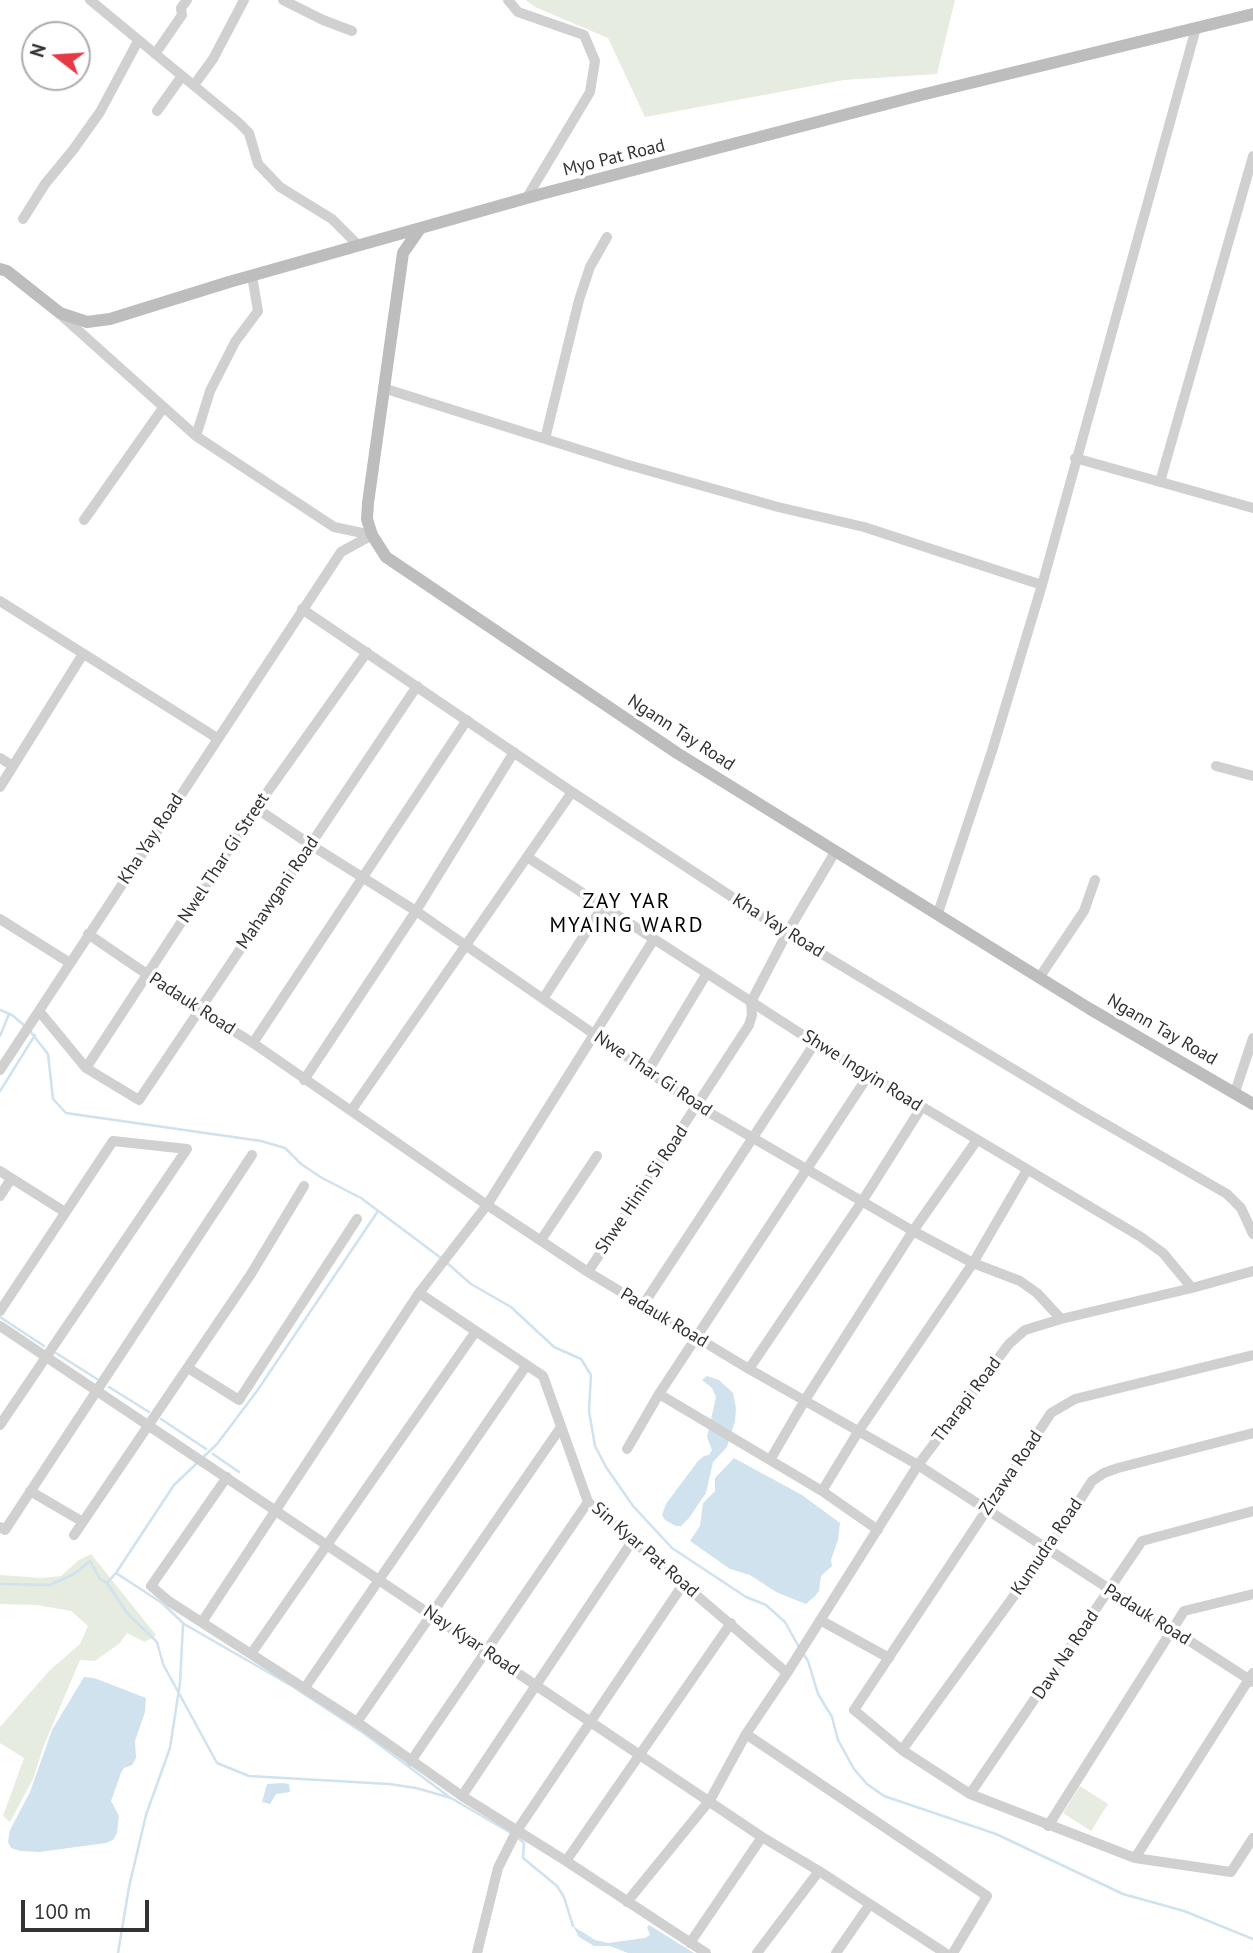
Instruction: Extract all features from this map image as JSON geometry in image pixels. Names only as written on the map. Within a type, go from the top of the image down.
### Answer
[{"type":"main road","name":"Myo Pat Road","points":[[2,268],[60,313],[87,322],[110,319],[526,199],[905,99],[1253,13]]},
{"type":"main road","points":[[372,535],[368,503],[403,253],[419,230]]},
{"type":"main road","name":"Ngann Tay Road","points":[[372,535],[386,557],[677,753],[1039,978],[1253,1104]]},
{"type":"street","points":[[90,0],[249,132],[258,164],[280,187],[332,219],[359,246]]},
{"type":"street","points":[[155,54],[181,15],[181,8],[187,0]]},
{"type":"street","points":[[194,85],[213,59],[244,0]]},
{"type":"street","points":[[283,0],[352,31]]},
{"type":"street","points":[[508,0],[518,12],[584,35],[595,61],[590,92],[526,199]]},
{"type":"street","points":[[938,913],[992,751],[1042,585],[1196,28]]},
{"type":"street","points":[[23,219],[45,184],[100,112],[138,41]]},
{"type":"street","points":[[157,111],[182,76]]},
{"type":"street","points":[[1160,482],[1253,156]]},
{"type":"street","points":[[545,439],[579,300],[590,267],[607,237]]},
{"type":"street","points":[[196,436],[210,391],[235,342],[258,311],[252,276]]},
{"type":"street","points":[[60,313],[196,436],[334,527],[372,535]]},
{"type":"street","points":[[383,388],[545,439],[765,503],[864,527],[1042,585]]},
{"type":"street","points":[[84,520],[163,408]]},
{"type":"street","points":[[1075,458],[1253,508]]},
{"type":"street","name":"Kha Yay Road","points":[[0,1070],[341,552],[372,535]]},
{"type":"street","points":[[0,601],[217,738]]},
{"type":"street","name":"Kha Yay Road","points":[[302,609],[572,792],[787,933],[1227,1194],[1241,1208],[1253,1234]]},
{"type":"street","name":"Nwel Thar Gi Street","points":[[86,1068],[256,808],[367,652]]},
{"type":"street","points":[[0,787],[83,654]]},
{"type":"street","name":"Mahawgani Road","points":[[86,1068],[139,1100],[417,686]]},
{"type":"street","points":[[253,1043],[467,720]]},
{"type":"street","points":[[304,1080],[416,911],[514,752]]},
{"type":"street","points":[[0,758],[13,766]]},
{"type":"street","points":[[1216,766],[1253,776]]},
{"type":"street","points":[[351,1111],[572,792]]},
{"type":"street","name":"Nwe Thar Gi Road","points":[[256,808],[416,911],[698,1105],[913,1231],[973,1263],[1020,1281],[1037,1293],[1061,1318]]},
{"type":"street","name":"Shwe Hinin Si Road","points":[[587,1272],[749,1025],[752,1015],[751,1002],[787,933],[835,852]]},
{"type":"street","name":"Shwe Ingyin Road","points":[[527,857],[868,1076],[1141,1237],[1163,1253],[1192,1288]]},
{"type":"street","points":[[1039,978],[1084,911],[1095,880]]},
{"type":"street","points":[[543,999],[603,906]]},
{"type":"street","points":[[0,919],[71,963]]},
{"type":"street","name":"Padauk Road","points":[[88,934],[253,1043],[587,1272],[749,1369],[918,1465],[1110,1591],[1252,1678]]},
{"type":"street","points":[[202,1622],[419,1293],[487,1205],[654,939]]},
{"type":"street","points":[[648,1071],[707,973]]},
{"type":"street","points":[[37,1014],[86,1068]]},
{"type":"street","points":[[1235,1092],[1253,1038]]},
{"type":"street","points":[[643,1305],[815,1043]]},
{"type":"street","points":[[627,1450],[659,1394],[868,1076]]},
{"type":"street","points":[[749,1369],[863,1200],[921,1108]]},
{"type":"street","points":[[770,1460],[805,1399],[913,1231],[977,1140]]},
{"type":"street","points":[[0,1311],[113,1141],[187,1149],[0,1425]]},
{"type":"street","points":[[0,1527],[5,1530],[253,1155]]},
{"type":"street","points":[[541,1240],[597,1156]]},
{"type":"street","points":[[822,1491],[858,1432],[973,1263],[1027,1170]]},
{"type":"street","points":[[0,1171],[65,1212]]},
{"type":"street","points":[[0,1196],[11,1179]]},
{"type":"street","points":[[74,1535],[251,1273],[304,1185]]},
{"type":"street","points":[[188,1368],[239,1400],[358,1219]]},
{"type":"street","name":"Tharapi Road","points":[[627,1902],[710,1800],[746,1734],[918,1465],[1009,1344],[1025,1330],[1061,1318],[1253,1271]]},
{"type":"street","name":"Sin Kyar Pat Road","points":[[419,1293],[542,1376],[587,1502],[787,1673]]},
{"type":"street","name":"Nay Kyar Road","points":[[0,1326],[762,1837],[945,1953]]},
{"type":"street","points":[[251,1654],[476,1331]]},
{"type":"street","name":"Zizawa Road","points":[[902,1750],[854,1710],[1051,1413],[1075,1399],[1253,1355]]},
{"type":"street","points":[[304,1689],[526,1366]]},
{"type":"street","points":[[659,1394],[822,1491],[878,1530]]},
{"type":"street","points":[[357,1722],[561,1427]]},
{"type":"street","name":"Kumudra Road","points":[[902,1750],[1048,1549],[1092,1481],[1104,1472],[1253,1433]]},
{"type":"street","points":[[227,1477],[150,1586],[170,1602],[357,1722],[516,1832],[566,1861],[706,1953]]},
{"type":"street","points":[[30,1491],[83,1522]]},
{"type":"street","points":[[411,1761],[587,1502]]},
{"type":"street","name":"Daw Na Road","points":[[971,1794],[1142,1541],[1253,1511]]},
{"type":"street","points":[[462,1796],[633,1540]]},
{"type":"street","points":[[477,1953],[498,1868],[516,1832],[684,1583]]},
{"type":"street","points":[[1048,1826],[1184,1611],[1253,1594]]},
{"type":"street","points":[[820,1620],[889,1658]]},
{"type":"street","points":[[566,1861],[730,1623]]},
{"type":"street","points":[[1135,1858],[1252,1678]]},
{"type":"street","points":[[746,1734],[987,1896],[953,1953]]},
{"type":"street","points":[[902,1750],[971,1794],[1135,1858],[1231,1872],[1253,1838]]},
{"type":"street","points":[[690,1942],[762,1837]]},
{"type":"street","points":[[757,1953],[819,1871]]},
{"type":"street","points":[[836,1953],[870,1904]]},
{"type":"shaded area","points":[[526,0],[955,0],[937,74],[844,80],[645,117],[608,38],[535,7]]},
{"type":"shaded area","points":[[91,1554],[156,1635],[145,1642],[127,1633],[120,1643],[95,1661],[80,1660],[44,1745],[33,1779],[10,1822],[3,1816],[24,1758],[0,1743],[0,1727],[50,1670],[80,1644],[88,1626],[71,1611],[37,1605],[0,1604],[0,1575],[42,1578],[61,1576],[79,1560]]},
{"type":"shaded area","points":[[1080,1786],[1108,1804],[1091,1831],[1063,1813]]},
{"type":"water","points":[[707,1376],[719,1380],[733,1393],[735,1421],[727,1447],[713,1462],[706,1493],[689,1518],[681,1526],[676,1526],[662,1515],[666,1504],[698,1461],[712,1450],[707,1437],[716,1397],[712,1388],[702,1380]]},
{"type":"water","points":[[734,1458],[802,1495],[840,1523],[832,1566],[821,1576],[819,1591],[806,1604],[776,1592],[750,1575],[730,1569],[690,1541],[700,1526],[703,1503],[715,1491],[715,1478]]},
{"type":"water","points":[[84,1677],[94,1678],[146,1698],[145,1712],[135,1741],[136,1758],[132,1765],[124,1768],[121,1773],[111,1801],[119,1816],[117,1833],[113,1840],[106,1843],[39,1852],[11,1848],[8,1842],[10,1830],[30,1792],[52,1730]]},
{"type":"water","points":[[267,1784],[289,1784],[290,1792],[276,1794],[270,1804],[262,1802]]},
{"type":"water","points":[[649,1925],[694,1953],[628,1953],[610,1946],[594,1946],[579,1937],[573,1926],[595,1940],[608,1943],[645,1938],[650,1935],[647,1927]]},
{"type":"waterway","points":[[0,1010],[12,1015],[25,1026]]},
{"type":"waterway","points":[[0,1036],[9,1014]]},
{"type":"waterway","points":[[30,1031],[48,1054],[53,1099],[66,1113],[261,1141],[285,1148],[301,1164],[361,1198],[441,1258]]},
{"type":"waterway","points":[[0,1091],[35,1035]]},
{"type":"waterway","points":[[116,1573],[174,1485],[217,1444],[257,1391],[378,1211]]},
{"type":"waterway","points":[[446,1262],[471,1284],[511,1307],[554,1347],[581,1359],[591,1375],[589,1411],[595,1446],[633,1506],[672,1548],[746,1597],[766,1605],[785,1622],[800,1649]]},
{"type":"waterway","points":[[0,1317],[44,1346]]},
{"type":"waterway","points":[[56,1353],[97,1379]]},
{"type":"waterway","points":[[109,1387],[149,1412]]},
{"type":"waterway","points":[[161,1419],[206,1449]]},
{"type":"waterway","points":[[213,1454],[239,1472]]},
{"type":"waterway","points":[[0,1584],[50,1585],[74,1574],[90,1561],[100,1579],[107,1583],[116,1573],[162,1603],[184,1624],[292,1686],[365,1734],[448,1796]]},
{"type":"waterway","points":[[107,1583],[127,1613],[157,1642],[163,1664],[217,1763],[249,1776],[416,1788],[451,1798],[511,1833]]},
{"type":"waterway","points":[[118,1953],[129,1887],[146,1815],[170,1748],[180,1683],[183,1625]]},
{"type":"waterway","points":[[804,1655],[818,1694],[832,1717],[838,1740],[854,1769],[867,1784],[884,1796],[996,1834],[1123,1894],[1184,1911],[1253,1939]]},
{"type":"waterway","points":[[517,1837],[524,1843],[523,1858],[557,1886],[564,1897],[573,1926]]},
{"type":"district","name":"ZAY YAR MYAING WARD","points":[[627,914]]}]
